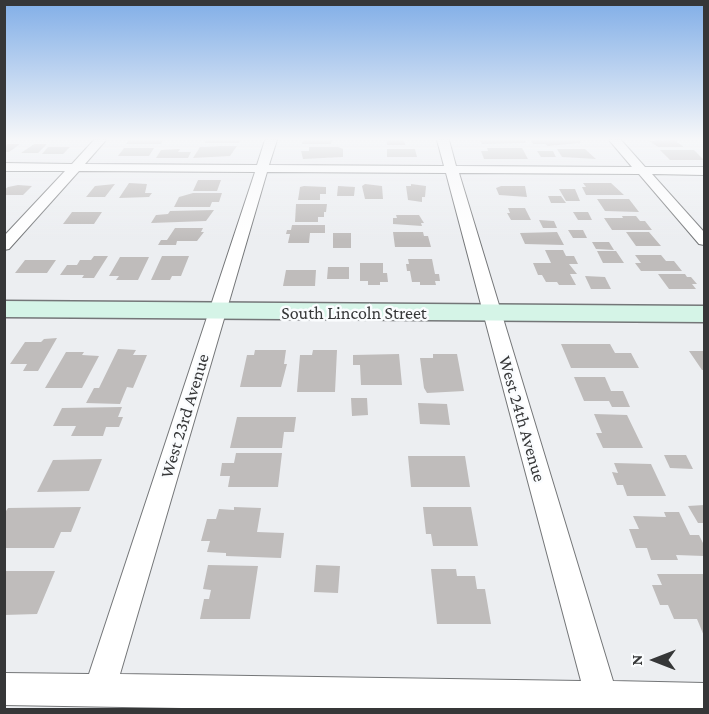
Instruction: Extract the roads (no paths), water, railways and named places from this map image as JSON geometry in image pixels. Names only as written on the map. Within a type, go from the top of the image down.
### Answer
[{"type":"street","points":[[4,246],[69,173]]},
{"type":"street","name":"West 23rd Avenue","points":[[99,692],[260,173]]},
{"type":"street","name":"West 24th Avenue","points":[[453,173],[602,699]]},
{"type":"street","points":[[645,173],[705,241]]},
{"type":"street","name":"South Lincoln Street","points":[[4,309],[218,313],[705,314]]},
{"type":"street","points":[[4,689],[99,692],[186,701],[705,699]]}]
